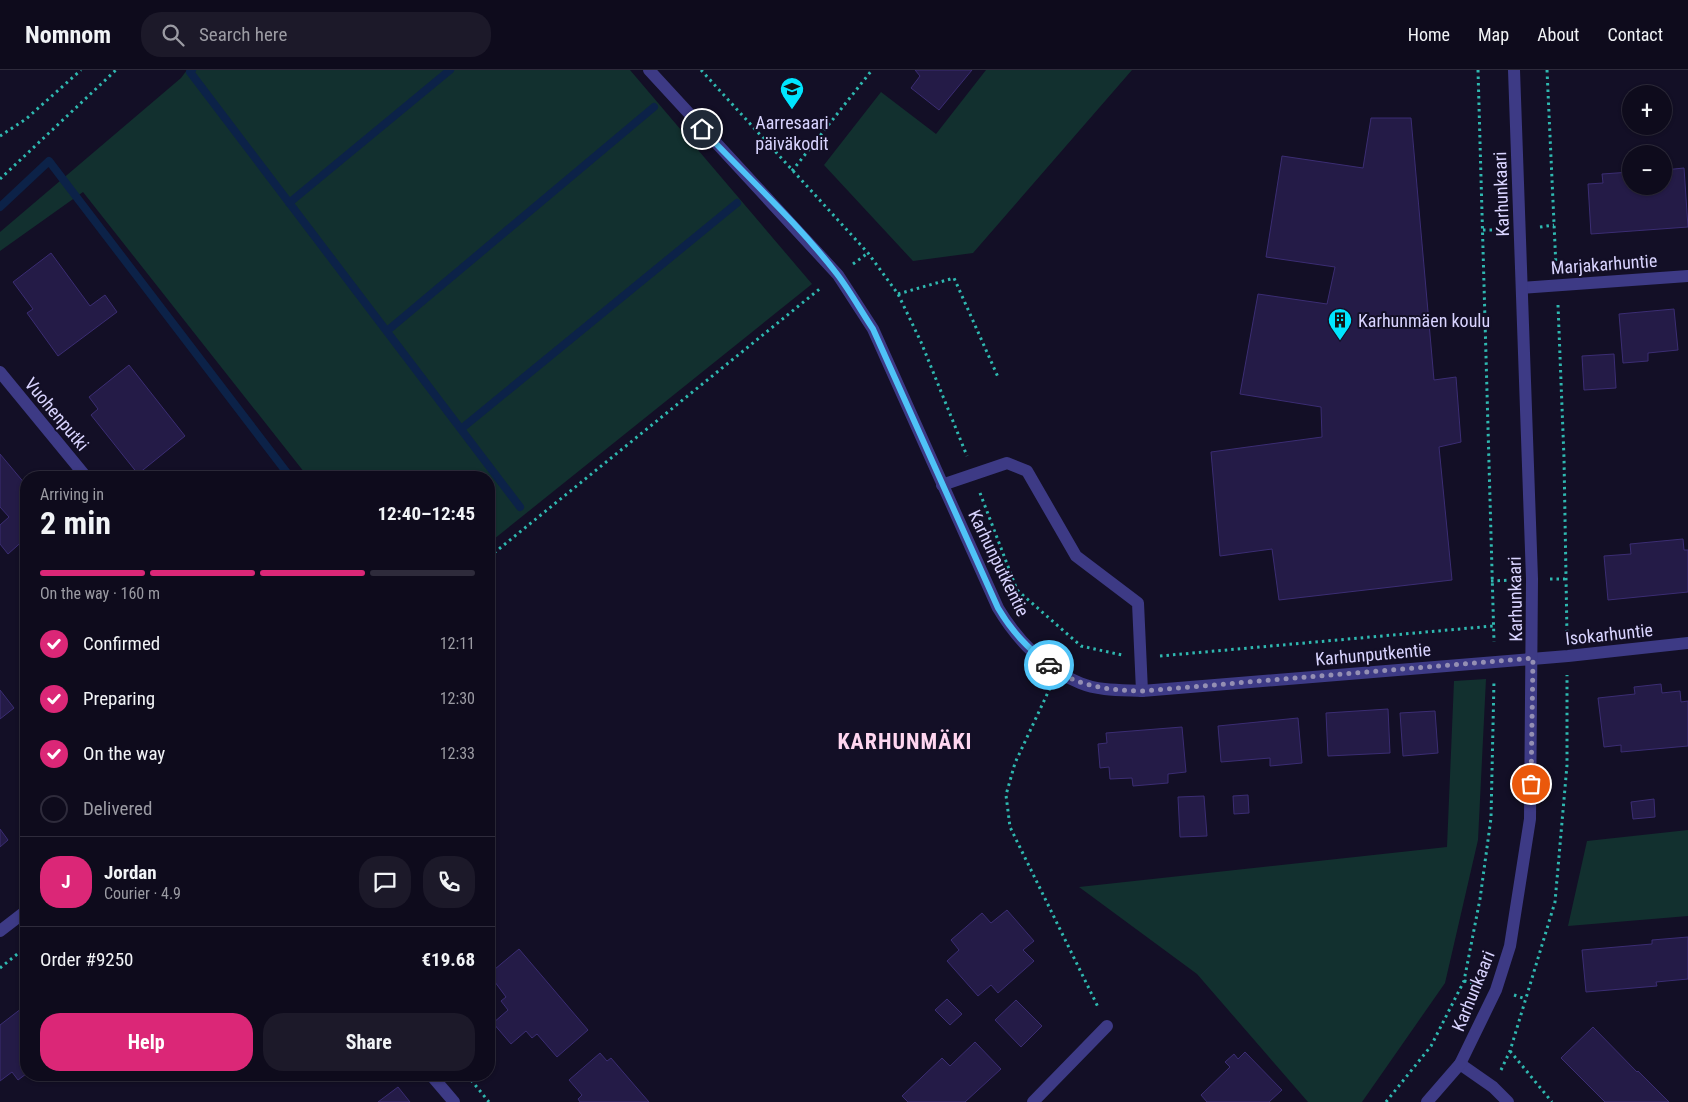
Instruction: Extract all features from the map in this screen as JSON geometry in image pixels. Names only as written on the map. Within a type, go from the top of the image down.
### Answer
[{"type":"street","name":"Karhunputkentie","points":[[649,70],[838,274],[873,329],[998,608],[1010,629],[1028,648],[1058,672],[1081,684],[1109,690],[1142,691],[1533,658]]},
{"type":"street","name":"Karhunkaari","points":[[1427,1102],[1460,1064],[1479,1030],[1496,990],[1512,936],[1530,819],[1533,658],[1514,70]]},
{"type":"street","name":"Marjakarhuntie","points":[[1522,288],[1688,276]]},
{"type":"street","name":"Vuohenputki","points":[[0,372],[81,471]]},
{"type":"street","points":[[942,485],[1007,462],[1027,471],[1076,556],[1138,603],[1142,691]]},
{"type":"street","name":"Isokarhuntie","points":[[1533,658],[1688,643]]},
{"type":"street","points":[[0,931],[20,916]]},
{"type":"street","points":[[1033,1102],[1108,1026]]},
{"type":"street","points":[[1460,1064],[1493,1087],[1508,1102]]},
{"type":"street","points":[[437,1081],[454,1102]]},
{"type":"path","points":[[0,136],[26,119],[81,70]]},
{"type":"path","points":[[0,179],[116,70]]},
{"type":"path","points":[[792,171],[872,70]]},
{"type":"path","points":[[1386,1102],[1431,1046],[1464,981],[1480,899],[1491,818],[1494,661],[1478,70]]},
{"type":"path","points":[[495,552],[838,274],[868,253]]},
{"type":"path","points":[[898,294],[954,278],[998,377]]},
{"type":"path","points":[[1058,672],[1015,763],[1006,795],[1010,827],[1108,1026]]},
{"type":"path","points":[[0,968],[20,952]]},
{"type":"path","points":[[1510,1051],[1552,1102]]},
{"type":"path","points":[[472,1081],[489,1102]]},
{"type":"green space","points":[[187,70],[630,70],[812,284],[495,538],[495,471],[303,471],[83,192],[0,251],[0,232],[181,78]]},
{"type":"green space","points":[[986,70],[1132,70],[973,253],[913,261],[824,165],[881,92],[936,134]]},
{"type":"green space","points":[[1486,679],[1478,840],[1445,983],[1362,1102],[1308,1102],[1197,974],[1079,887],[1447,847],[1454,681]]},
{"type":"green space","points":[[1688,830],[1688,916],[1568,926],[1587,841]]},
{"type":"building","points":[[915,70],[972,70],[939,110],[911,88],[920,76]]},
{"type":"building","name":"Karhunmäen koulu","points":[[1371,118],[1411,118],[1434,380],[1456,377],[1461,442],[1439,447],[1452,580],[1279,600],[1272,549],[1220,556],[1211,452],[1322,437],[1321,407],[1240,394],[1258,294],[1327,304],[1335,267],[1266,257],[1282,156],[1363,168]]},
{"type":"building","points":[[1684,168],[1688,227],[1591,234],[1588,184],[1603,183],[1602,174],[1622,173],[1622,195],[1672,195],[1672,169]]},
{"type":"building","points":[[51,253],[90,306],[105,295],[117,312],[58,356],[27,313],[33,309],[13,282]]},
{"type":"building","points":[[1674,309],[1678,350],[1648,353],[1648,361],[1623,363],[1619,314]]},
{"type":"building","points":[[1614,354],[1616,388],[1584,390],[1582,356]]},
{"type":"building","points":[[129,365],[185,436],[142,471],[136,471],[91,415],[98,409],[89,397]]},
{"type":"building","points":[[0,454],[20,478],[20,543],[8,554],[0,544],[0,525],[9,517],[0,507]]},
{"type":"building","points":[[1683,539],[1684,550],[1688,550],[1688,592],[1608,600],[1604,556],[1631,554],[1630,544]]},
{"type":"building","points":[[1661,684],[1662,693],[1680,691],[1681,702],[1688,701],[1688,746],[1621,752],[1621,745],[1604,747],[1598,698],[1635,694],[1634,687]]},
{"type":"building","points":[[0,690],[14,708],[0,719]]},
{"type":"building","points":[[1388,709],[1390,753],[1328,756],[1326,713]]},
{"type":"building","points":[[1435,711],[1438,753],[1403,756],[1400,713]]},
{"type":"building","points":[[1298,718],[1302,763],[1270,766],[1270,758],[1221,762],[1218,726]]},
{"type":"building","points":[[1182,727],[1186,772],[1168,774],[1168,783],[1133,786],[1132,778],[1110,779],[1109,767],[1100,768],[1098,744],[1107,743],[1106,733]]},
{"type":"building","points":[[1248,795],[1249,813],[1234,814],[1233,796]]},
{"type":"building","points":[[1204,796],[1207,836],[1180,837],[1178,797]]},
{"type":"building","points":[[1654,799],[1655,817],[1633,819],[1631,802]]},
{"type":"building","points":[[0,829],[8,840],[0,847]]},
{"type":"building","points":[[1007,910],[1034,941],[1023,950],[1034,961],[998,993],[991,985],[978,996],[947,961],[959,950],[951,940],[982,913],[991,923]]},
{"type":"building","points":[[1688,937],[1688,979],[1656,982],[1657,986],[1586,992],[1582,950],[1652,944],[1652,940]]},
{"type":"building","points":[[519,949],[588,1030],[557,1057],[537,1034],[532,1038],[526,1031],[511,1044],[495,1025],[495,1021],[508,1010],[501,1001],[506,997],[495,982],[495,969]]},
{"type":"building","points":[[947,999],[962,1014],[950,1025],[935,1010]]},
{"type":"building","points":[[1016,1000],[1042,1026],[1021,1047],[995,1020]]},
{"type":"building","points":[[20,1010],[20,1078],[18,1080],[12,1072],[0,1081],[0,1025]]},
{"type":"building","points":[[1593,1027],[1669,1102],[1605,1102],[1561,1058]]},
{"type":"building","points":[[975,1042],[1001,1069],[965,1102],[908,1102],[902,1096],[942,1058],[950,1066]]},
{"type":"building","points":[[1245,1052],[1282,1090],[1269,1102],[1207,1102],[1201,1095],[1230,1067],[1225,1062],[1234,1054],[1238,1059]]},
{"type":"building","points":[[600,1053],[607,1061],[611,1058],[649,1102],[580,1102],[578,1099],[582,1095],[569,1080]]},
{"type":"building","points":[[398,1087],[410,1102],[378,1102]]},
{"type":"waterway","points":[[192,70],[190,72],[493,471]]},
{"type":"waterway","points":[[289,203],[450,70]]},
{"type":"waterway","points":[[387,331],[654,107]]},
{"type":"waterway","points":[[0,207],[49,161],[286,471]]},
{"type":"waterway","points":[[461,429],[737,203]]},
{"type":"waterway","points":[[495,474],[520,507]]},
{"type":"way so far","points":[[1049,665],[1081,684],[1109,690],[1142,691],[1533,658],[1531,784]]},
{"type":"place","name":"Aarresaari päiväkodit","points":[[792,110]]},
{"type":"place","name":"Karhunmäen koulu","points":[[1340,341]]},
{"type":"district","name":"KARHUNMÄKI","points":[[905,741]]},
{"type":"route","points":[[702,129],[838,274],[873,329],[998,608],[1010,629],[1028,648],[1049,665]]}]
